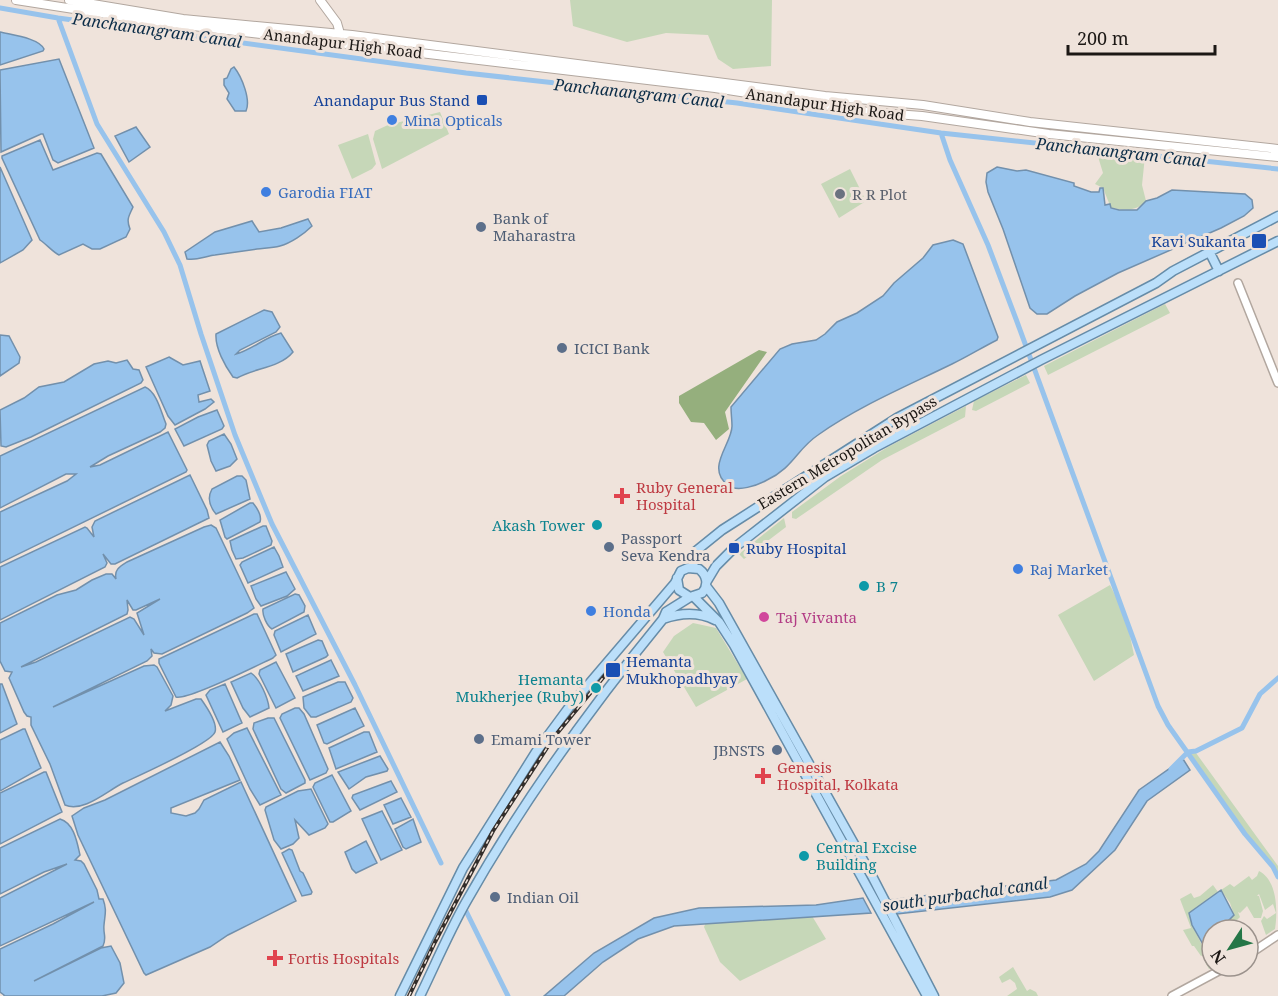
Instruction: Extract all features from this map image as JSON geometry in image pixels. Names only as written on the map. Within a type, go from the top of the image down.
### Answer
[{"type":"main road","name":"Anandapur High Road","points":[[16,0],[151,21],[341,38],[704,87],[868,112],[922,116],[1049,134],[1278,157]]},
{"type":"main road","name":"Anandapur High Road","points":[[69,0],[183,19],[827,96],[923,105],[1030,122],[1278,149]]},
{"type":"main road","points":[[320,0],[337,23],[341,38]]},
{"type":"main road","points":[[1219,271],[1209,251],[1278,216]]},
{"type":"main road","name":"Eastern Metropolitan Bypass","points":[[706,583],[716,566],[734,548],[825,477],[874,448],[1041,360],[1278,241]]},
{"type":"main road","name":"Eastern Metropolitan Bypass","points":[[693,567],[696,551],[722,530],[897,418],[1035,348],[1156,283],[1209,251]]},
{"type":"main road","points":[[400,996],[463,868],[536,752],[570,706],[649,614],[684,569],[693,567],[702,571],[706,583],[877,895],[884,918],[927,996]]},
{"type":"main road","points":[[678,578],[679,590],[692,597],[719,622],[877,895],[894,917],[934,996]]},
{"type":"main road","points":[[420,996],[465,903],[505,846],[551,765],[663,619],[666,612],[702,593],[706,583]]},
{"type":"main road","points":[[663,619],[675,615],[694,614],[719,622]]},
{"type":"street","points":[[1238,283],[1278,383]]},
{"type":"street","points":[[1260,947],[1278,935]]},
{"type":"street","points":[[1172,996],[1206,978]]},
{"type":"green space","points":[[570,0],[772,0],[771,66],[733,69],[718,59],[708,35],[666,33],[627,42],[573,26]]},
{"type":"green space","points":[[440,112],[449,134],[382,169],[373,139],[375,131],[388,125]]},
{"type":"green space","points":[[368,134],[376,164],[372,169],[352,179],[338,145]]},
{"type":"green space","points":[[1096,150],[1145,156],[1142,185],[1146,201],[1142,205],[1130,209],[1111,208],[1103,188],[1095,184],[1103,173]]},
{"type":"green space","points":[[850,169],[866,201],[839,218],[821,184]]},
{"type":"green space","points":[[1165,304],[1170,313],[1048,375],[1044,366]]},
{"type":"green space","points":[[759,350],[767,352],[725,412],[729,429],[716,440],[704,423],[691,422],[679,403],[679,396]]},
{"type":"green space","points":[[1026,375],[1030,383],[976,411],[972,410],[974,401]]},
{"type":"green space","points":[[966,406],[965,417],[882,460],[796,519],[792,518],[792,512],[841,476],[888,447]]},
{"type":"green space","points":[[784,518],[786,527],[744,559],[739,554]]},
{"type":"green space","points":[[1110,585],[1126,617],[1134,655],[1094,681],[1058,615]]},
{"type":"green space","points":[[693,623],[716,628],[747,679],[696,707],[663,652],[674,636]]},
{"type":"green space","points":[[1188,752],[1196,753],[1278,866],[1278,877],[1273,867],[1245,834]]},
{"type":"green space","points":[[1259,871],[1270,881],[1275,896],[1276,913],[1273,904],[1265,910],[1259,894],[1257,896],[1259,896],[1263,911],[1261,918],[1254,918],[1247,906],[1240,913],[1238,912],[1239,918],[1231,918],[1234,915],[1230,903],[1221,890],[1230,884],[1234,887],[1249,876],[1252,880]]},
{"type":"green space","points":[[1213,885],[1218,892],[1193,927],[1200,941],[1200,955],[1183,930],[1191,928],[1180,899],[1191,893],[1194,898]]},
{"type":"green space","points":[[809,911],[826,939],[740,981],[720,962],[704,927],[709,915]]},
{"type":"green space","points":[[1276,913],[1275,929],[1266,935],[1261,921],[1264,916],[1267,919]]},
{"type":"green space","points":[[1013,967],[1027,991],[1030,989],[1038,996],[1007,996],[1017,989],[1015,983],[1010,979],[1002,983],[999,977]]},
{"type":"water","points":[[0,32],[37,42],[44,49],[0,65]]},
{"type":"water","points":[[59,59],[94,148],[58,163],[53,160],[43,134],[41,134],[1,152],[0,70]]},
{"type":"water","points":[[234,67],[245,89],[246,111],[235,111],[227,99],[229,93],[224,85],[224,79]]},
{"type":"water","points":[[136,127],[150,147],[129,162],[115,136]]},
{"type":"water","points":[[40,140],[53,170],[97,153],[101,154],[133,207],[128,220],[130,229],[126,237],[100,249],[92,249],[83,244],[59,255],[40,240],[2,156]]},
{"type":"water","points":[[0,167],[32,240],[23,250],[0,263]]},
{"type":"water","points":[[997,167],[1017,171],[1026,170],[1074,183],[1074,186],[1091,192],[1099,192],[1100,188],[1103,188],[1105,205],[1110,204],[1111,208],[1119,210],[1137,210],[1146,201],[1172,190],[1245,194],[1252,200],[1253,208],[1244,216],[1221,228],[1118,273],[1047,314],[1037,314],[1030,308],[988,192],[987,173]]},
{"type":"water","points":[[308,219],[312,226],[289,243],[280,246],[187,259],[185,252],[215,232],[252,221],[259,232]]},
{"type":"water","points":[[953,240],[963,244],[998,337],[997,340],[901,388],[834,425],[811,440],[783,470],[767,480],[742,488],[728,485],[719,471],[719,464],[731,433],[731,407],[780,349],[792,344],[816,340],[837,322],[857,313],[883,296],[894,283],[923,258],[933,245]]},
{"type":"water","points":[[264,310],[272,312],[280,327],[276,332],[236,354],[281,333],[293,352],[274,365],[237,378],[233,377],[219,351],[216,334]]},
{"type":"water","points":[[0,335],[9,336],[20,357],[19,363],[0,376]]},
{"type":"water","points":[[169,357],[183,365],[200,361],[210,391],[198,395],[199,402],[211,399],[214,402],[175,425],[168,416],[146,367]]},
{"type":"water","points":[[127,360],[133,369],[139,370],[143,380],[141,383],[31,437],[6,447],[1,446],[0,410],[24,398],[39,387],[64,382],[94,364]]},
{"type":"water","points":[[145,387],[153,393],[158,403],[166,424],[165,428],[90,467],[100,465],[168,432],[186,472],[0,563],[0,512],[67,481],[76,474],[66,474],[0,508],[0,456]]},
{"type":"water","points":[[217,410],[224,426],[222,429],[184,446],[175,429]]},
{"type":"water","points":[[224,434],[237,459],[230,466],[216,471],[207,445],[209,441]]},
{"type":"water","points":[[190,475],[209,518],[115,564],[111,564],[103,554],[107,563],[105,567],[0,620],[0,567],[85,527],[94,537],[92,527],[95,521]]},
{"type":"water","points":[[237,476],[242,476],[246,480],[250,499],[216,514],[210,502],[212,489]]},
{"type":"water","points":[[253,503],[258,510],[260,522],[227,539],[220,520]]},
{"type":"water","points":[[211,525],[216,528],[254,608],[162,654],[154,653],[151,649],[152,656],[147,661],[53,707],[144,666],[154,665],[173,696],[171,705],[165,711],[201,699],[213,719],[215,732],[189,751],[123,783],[87,804],[72,807],[65,805],[50,764],[31,725],[31,717],[24,712],[9,678],[12,672],[5,671],[0,661],[0,623],[57,595],[76,590],[106,574],[112,574],[116,579],[118,569],[127,562]],"holes":[[[160,599],[137,613],[144,635],[134,619],[130,617],[21,667],[127,614],[127,600],[133,610],[136,610]]]},
{"type":"water","points":[[266,526],[272,541],[271,545],[236,559],[230,541]]},
{"type":"water","points":[[274,547],[283,567],[248,583],[240,565],[242,562]]},
{"type":"water","points":[[286,572],[295,589],[287,596],[261,606],[251,586]]},
{"type":"water","points":[[295,594],[299,595],[305,606],[304,612],[272,629],[265,620],[263,609]]},
{"type":"water","points":[[257,614],[276,655],[194,694],[176,697],[159,659]]},
{"type":"water","points":[[308,615],[316,634],[281,652],[274,635],[275,631]]},
{"type":"water","points":[[318,640],[322,641],[328,655],[293,672],[286,654]]},
{"type":"water","points":[[331,660],[339,676],[303,691],[296,676]]},
{"type":"water","points":[[276,662],[295,698],[276,708],[259,674],[260,670]]},
{"type":"water","points":[[251,673],[263,689],[269,708],[250,717],[243,708],[231,682]]},
{"type":"water","points":[[338,682],[345,682],[353,698],[351,702],[311,717],[304,708],[303,697]]},
{"type":"water","points":[[0,684],[2,684],[17,724],[0,733]]},
{"type":"water","points":[[225,684],[242,723],[223,732],[206,695],[210,690]]},
{"type":"water","points":[[299,708],[304,714],[328,769],[326,773],[310,780],[280,718],[282,714]]},
{"type":"water","points":[[355,708],[364,726],[327,744],[324,743],[317,725]]},
{"type":"water","points":[[274,718],[305,780],[305,783],[286,793],[281,789],[253,729],[254,723]]},
{"type":"water","points":[[247,728],[281,795],[260,805],[227,739],[234,733]]},
{"type":"water","points":[[25,729],[41,768],[0,791],[0,740]]},
{"type":"water","points":[[364,732],[369,732],[377,752],[336,769],[329,748]]},
{"type":"water","points":[[220,742],[240,780],[171,808],[171,813],[186,816],[195,813],[204,800],[241,782],[296,901],[228,935],[210,947],[146,975],[78,835],[72,816]]},
{"type":"water","points":[[380,756],[387,771],[366,777],[349,789],[338,772]]},
{"type":"water","points":[[1183,759],[1190,770],[1147,801],[1115,850],[1072,890],[1050,897],[897,914],[888,900],[1056,880],[1086,864],[1099,851],[1139,790]]},
{"type":"water","points":[[46,772],[62,812],[0,844],[0,793]]},
{"type":"water","points":[[332,775],[351,811],[330,822],[313,787],[315,783]]},
{"type":"water","points":[[391,781],[397,792],[360,810],[352,798],[353,795]]},
{"type":"water","points":[[311,789],[328,824],[325,828],[309,835],[295,820],[299,838],[293,844],[281,849],[274,840],[266,807],[298,791]]},
{"type":"water","points":[[401,798],[411,817],[393,824],[384,805]]},
{"type":"water","points":[[382,811],[402,850],[381,860],[362,819]]},
{"type":"water","points":[[60,819],[69,824],[78,844],[80,855],[75,860],[84,864],[99,899],[103,899],[105,941],[103,946],[34,981],[101,948],[111,946],[120,963],[124,983],[116,993],[102,996],[4,996],[0,992],[0,949],[94,902],[0,946],[0,898],[67,864],[44,872],[0,894],[0,848]]},
{"type":"water","points":[[413,819],[421,842],[406,849],[395,829]]},
{"type":"water","points":[[366,841],[377,863],[356,873],[345,852]]},
{"type":"water","points":[[289,849],[292,850],[311,894],[302,896],[282,853]]},
{"type":"water","points":[[1221,890],[1234,915],[1231,918],[1200,918],[1200,939],[1192,925],[1189,913]]},
{"type":"water","points":[[863,898],[871,913],[674,926],[638,939],[603,962],[564,996],[544,996],[594,953],[654,918],[699,908],[816,905]]},
{"type":"waterway","name":"Panchanangram Canal","points":[[0,8],[58,18],[466,73],[737,103],[941,133],[1278,169]]},
{"type":"waterway","points":[[58,18],[97,124],[164,232],[180,265],[235,435],[272,524],[355,685],[441,863]]},
{"type":"waterway","points":[[941,133],[950,160],[988,245],[1158,706],[1168,725],[1245,834],[1273,867],[1278,877]]},
{"type":"waterway","name":"south purbachal canal","points":[[1171,769],[1188,752],[1196,751],[1242,728],[1260,694],[1278,678]]},
{"type":"waterway","points":[[464,907],[508,996]]},
{"type":"railway","points":[[409,996],[493,831],[554,737],[611,668]]},
{"type":"place","name":"Anandapur Bus Stand","points":[[482,100]]},
{"type":"place","name":"Mina Opticals","points":[[392,120]]},
{"type":"place","name":"Garodia FIAT","points":[[266,192]]},
{"type":"place","name":"R R Plot","points":[[840,194]]},
{"type":"place","name":"Bank of Maharastra","points":[[481,227]]},
{"type":"place","name":"Kavi Sukanta","points":[[1259,241]]},
{"type":"place","name":"ICICI Bank","points":[[562,348]]},
{"type":"place","name":"Ruby General Hospital","points":[[622,496]]},
{"type":"place","name":"Akash Tower","points":[[597,525]]},
{"type":"place","name":"Passport Seva Kendra","points":[[609,547]]},
{"type":"place","name":"Ruby Hospital","points":[[734,548]]},
{"type":"place","name":"Raj Market","points":[[1018,569]]},
{"type":"place","name":"B 7","points":[[864,586]]},
{"type":"place","name":"Honda","points":[[591,611]]},
{"type":"place","name":"Taj Vivanta","points":[[764,617]]},
{"type":"place","name":"Hemanta Mukhopadhyay","points":[[613,670]]},
{"type":"place","name":"Hemanta Mukherjee (Ruby)","points":[[596,688]]},
{"type":"place","name":"Emami Tower","points":[[479,739]]},
{"type":"place","name":"JBNSTS","points":[[777,750]]},
{"type":"place","name":"Genesis Hospital, Kolkata","points":[[763,776]]},
{"type":"place","name":"Central Excise Building","points":[[804,856]]},
{"type":"place","name":"Indian Oil","points":[[495,897]]},
{"type":"place","name":"Fortis Hospitals","points":[[275,958]]}]
